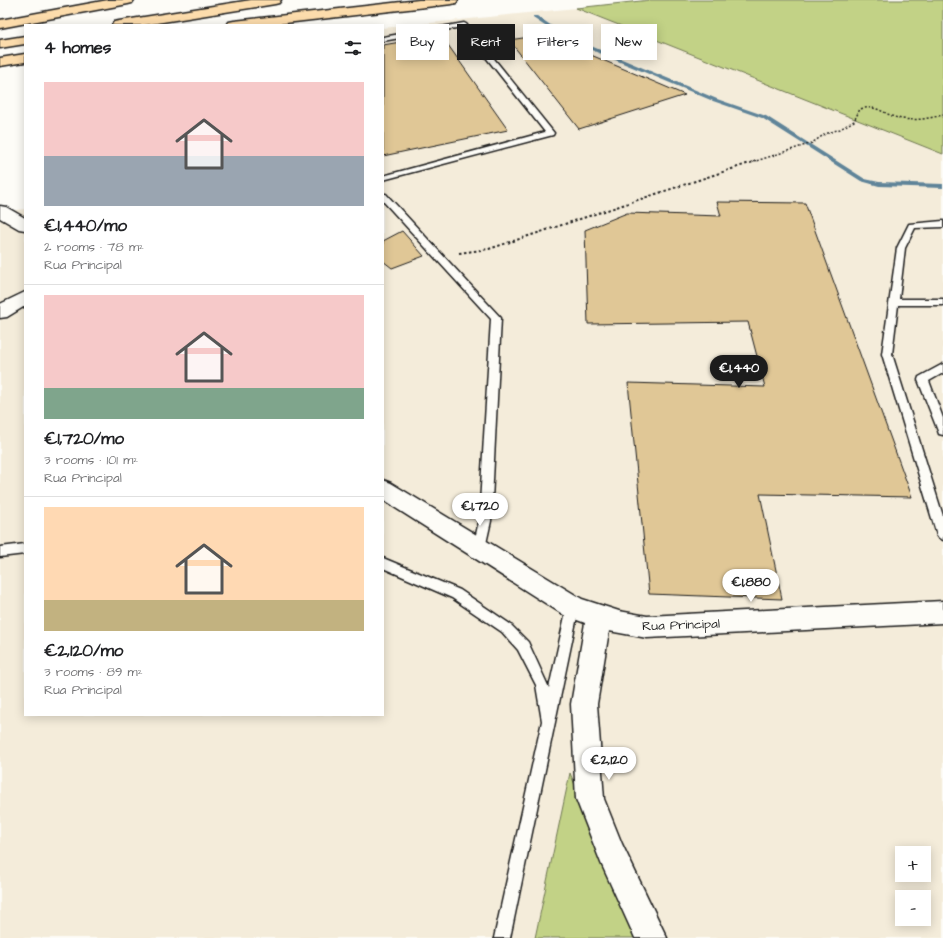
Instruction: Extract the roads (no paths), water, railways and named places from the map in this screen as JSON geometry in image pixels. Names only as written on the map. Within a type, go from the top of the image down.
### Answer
[{"type":"highway","points":[[1,24],[128,0]]},
{"type":"highway","points":[[125,24],[275,0]]},
{"type":"highway","points":[[243,24],[452,0]]},
{"type":"highway","points":[[0,44],[24,40]]},
{"type":"highway","points":[[0,62],[24,58]]},
{"type":"street","points":[[0,211],[24,224]]},
{"type":"street","points":[[0,312],[24,299]]},
{"type":"street","name":"Rua Principal","points":[[384,490],[573,607],[599,617],[625,624],[647,627],[943,612]]},
{"type":"street","points":[[599,617],[584,704],[590,799],[611,853],[651,938]]},
{"type":"lane","points":[[384,39],[464,25],[550,133],[384,178]]},
{"type":"lane","points":[[384,197],[496,318],[485,521],[479,548]]},
{"type":"lane","points":[[943,224],[912,226],[902,248],[887,354],[943,535]]},
{"type":"lane","points":[[894,302],[943,302]]},
{"type":"lane","points":[[943,368],[923,380],[943,431]]},
{"type":"lane","points":[[0,552],[24,549]]},
{"type":"lane","points":[[384,563],[456,594],[506,628],[523,646],[542,684],[548,724]]},
{"type":"lane","points":[[502,938],[573,607]]},
{"type":"waterway","points":[[535,17],[565,37],[715,100],[764,117],[863,180],[879,184],[943,186]]}]
